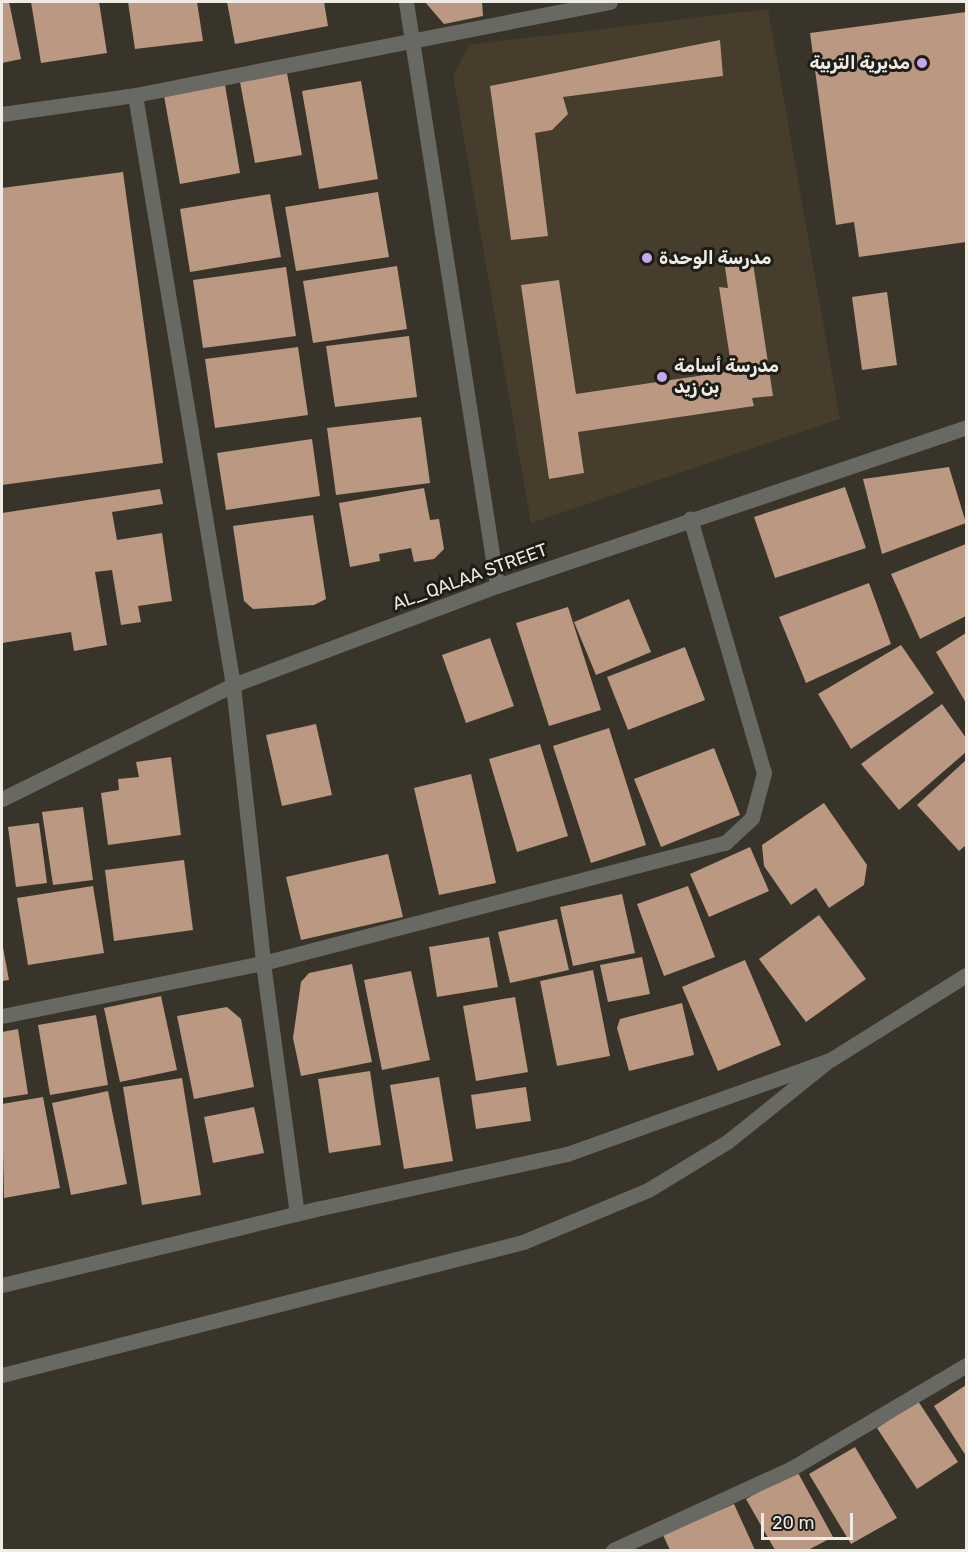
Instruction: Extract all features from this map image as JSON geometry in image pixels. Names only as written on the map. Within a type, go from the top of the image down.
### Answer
[{"type":"street","points":[[406,2],[497,586]]},
{"type":"street","points":[[2,114],[135,95],[610,2]]},
{"type":"street","points":[[135,95],[233,685],[263,963],[297,1214]]},
{"type":"street","name":"AL_QALAA STREET","points":[[2,799],[233,685],[497,586],[966,427]]},
{"type":"street","points":[[2,1016],[263,963],[725,843],[752,818],[764,773],[690,519]]},
{"type":"street","points":[[2,1375],[523,1242],[648,1190],[727,1142],[830,1060],[966,975]]},
{"type":"street","points":[[2,1285],[297,1214],[567,1154],[830,1060]]},
{"type":"street","points":[[613,1551],[792,1468],[966,1365]]},
{"type":"shaded area","points":[[768,9],[840,419],[531,523],[453,76],[469,45]]},
{"type":"building","points":[[2,2],[9,2],[21,59],[2,63]]},
{"type":"building","points":[[31,2],[99,2],[107,53],[41,63]]},
{"type":"building","points":[[128,2],[197,2],[203,41],[135,49]]},
{"type":"building","points":[[227,2],[324,2],[328,26],[235,44]]},
{"type":"building","points":[[425,2],[482,2],[483,16],[444,24]]},
{"type":"building","points":[[966,12],[966,242],[859,257],[854,222],[836,225],[810,33]]},
{"type":"building","points":[[720,40],[723,76],[563,97],[568,114],[552,130],[535,133],[548,236],[511,240],[490,86]]},
{"type":"building","points":[[287,73],[302,155],[255,163],[240,82]]},
{"type":"building","points":[[361,81],[378,179],[319,189],[302,91]]},
{"type":"building","points":[[225,85],[240,173],[180,184],[164,96]]},
{"type":"building","points":[[123,172],[163,463],[2,485],[2,188]]},
{"type":"building","points":[[378,192],[389,257],[296,271],[285,207]]},
{"type":"building","points":[[270,194],[281,257],[190,272],[180,209]]},
{"type":"building","points":[[753,263],[773,396],[752,398],[754,406],[578,432],[584,473],[549,479],[521,285],[559,280],[576,394],[732,371],[719,287],[728,288],[725,267]]},
{"type":"building","points":[[397,266],[407,329],[313,343],[303,281]]},
{"type":"building","points":[[286,267],[296,336],[203,348],[193,280]]},
{"type":"building","points":[[887,292],[897,365],[862,370],[852,297]]},
{"type":"building","points":[[409,336],[417,397],[335,407],[326,346]]},
{"type":"building","points":[[298,347],[308,415],[215,428],[205,359]]},
{"type":"building","points":[[421,417],[430,483],[336,495],[327,428]]},
{"type":"building","points":[[312,439],[320,496],[226,510],[217,453]]},
{"type":"building","points":[[949,467],[966,523],[882,554],[863,479]]},
{"type":"building","points":[[845,487],[866,548],[775,578],[754,517]]},
{"type":"building","points":[[424,488],[430,520],[439,519],[444,549],[434,559],[414,562],[411,548],[379,554],[380,561],[350,567],[339,503]]},
{"type":"building","points":[[160,489],[163,504],[112,512],[117,540],[162,533],[172,601],[138,606],[141,622],[121,625],[112,570],[95,572],[107,645],[74,651],[71,632],[2,643],[2,513]]},
{"type":"building","points":[[313,515],[326,599],[314,605],[253,609],[244,601],[233,526]]},
{"type":"building","points":[[966,544],[966,616],[920,639],[891,574]]},
{"type":"building","points":[[869,583],[891,644],[806,683],[779,617]]},
{"type":"building","points":[[629,599],[651,652],[596,675],[574,622]]},
{"type":"building","points":[[568,607],[601,710],[549,726],[516,623]]},
{"type":"building","points":[[966,633],[966,703],[936,652]]},
{"type":"building","points":[[490,638],[514,706],[466,723],[442,655]]},
{"type":"building","points":[[901,645],[934,693],[851,749],[818,694]]},
{"type":"building","points":[[685,647],[705,700],[628,730],[607,677]]},
{"type":"building","points":[[942,704],[966,738],[966,752],[899,810],[861,764]]},
{"type":"building","points":[[316,724],[332,795],[282,806],[266,735]]},
{"type":"building","points":[[609,728],[646,845],[591,863],[553,746]]},
{"type":"building","points":[[540,744],[568,836],[517,852],[489,759]]},
{"type":"building","points":[[714,748],[740,815],[661,847],[634,779]]},
{"type":"building","points":[[171,757],[181,835],[108,845],[101,793],[119,790],[118,779],[139,777],[136,762]]},
{"type":"building","points":[[966,760],[966,845],[959,851],[917,805]]},
{"type":"building","points":[[471,774],[496,883],[439,895],[414,788]]},
{"type":"building","points":[[824,803],[867,865],[864,885],[829,908],[816,888],[791,905],[764,866],[762,845]]},
{"type":"building","points":[[83,807],[93,880],[53,885],[42,812]]},
{"type":"building","points":[[39,823],[47,883],[16,887],[8,827]]},
{"type":"building","points":[[750,847],[769,891],[709,917],[690,874]]},
{"type":"building","points":[[388,854],[403,917],[301,940],[286,877]]},
{"type":"building","points":[[184,860],[193,930],[114,941],[105,870]]},
{"type":"building","points":[[93,886],[104,953],[28,965],[17,898]]},
{"type":"building","points":[[688,886],[715,957],[664,976],[637,904]]},
{"type":"building","points":[[622,894],[635,953],[573,966],[560,907]]},
{"type":"building","points":[[819,915],[866,979],[806,1022],[759,959]]},
{"type":"building","points":[[557,919],[569,970],[510,983],[498,932]]},
{"type":"building","points":[[489,937],[498,987],[437,997],[429,947]]},
{"type":"building","points":[[2,942],[9,980],[2,981]]},
{"type":"building","points":[[642,957],[650,994],[608,1002],[600,965]]},
{"type":"building","points":[[745,960],[781,1045],[718,1071],[682,987]]},
{"type":"building","points":[[352,964],[372,1062],[301,1076],[293,1038],[301,982],[309,973]]},
{"type":"building","points":[[593,970],[610,1056],[557,1066],[540,981]]},
{"type":"building","points":[[411,971],[430,1060],[382,1070],[364,980]]},
{"type":"building","points":[[161,996],[177,1070],[120,1082],[104,1008]]},
{"type":"building","points":[[515,997],[528,1072],[476,1081],[463,1006]]},
{"type":"building","points":[[682,1003],[694,1055],[629,1071],[617,1028],[620,1019]]},
{"type":"building","points":[[227,1007],[241,1019],[254,1087],[194,1099],[177,1016]]},
{"type":"building","points":[[96,1015],[108,1085],[50,1095],[38,1025]]},
{"type":"building","points":[[18,1029],[28,1094],[2,1098],[2,1032]]},
{"type":"building","points":[[370,1071],[381,1145],[329,1153],[318,1079]]},
{"type":"building","points":[[439,1077],[453,1161],[404,1169],[390,1085]]},
{"type":"building","points":[[182,1078],[201,1195],[142,1205],[123,1087]]},
{"type":"building","points":[[526,1087],[531,1121],[476,1129],[471,1095]]},
{"type":"building","points":[[108,1091],[127,1184],[71,1195],[52,1103]]},
{"type":"building","points":[[43,1097],[60,1188],[4,1198],[2,1104]]},
{"type":"building","points":[[254,1107],[264,1153],[213,1163],[204,1117]]},
{"type":"building","points":[[966,1385],[966,1456],[934,1406]]},
{"type":"building","points":[[918,1401],[958,1462],[917,1489],[877,1428]]},
{"type":"building","points":[[855,1447],[897,1518],[851,1544],[809,1474]]},
{"type":"building","points":[[797,1471],[833,1537],[808,1550],[775,1550],[746,1499]]},
{"type":"building","points":[[734,1504],[755,1550],[670,1550],[663,1535]]},
{"type":"place","name":"مديرية التربية","points":[[922,63]]},
{"type":"place","name":"مدرسة الوحدة","points":[[647,258]]},
{"type":"place","name":"مدرسة أسامة بن زيد","points":[[662,377]]}]
